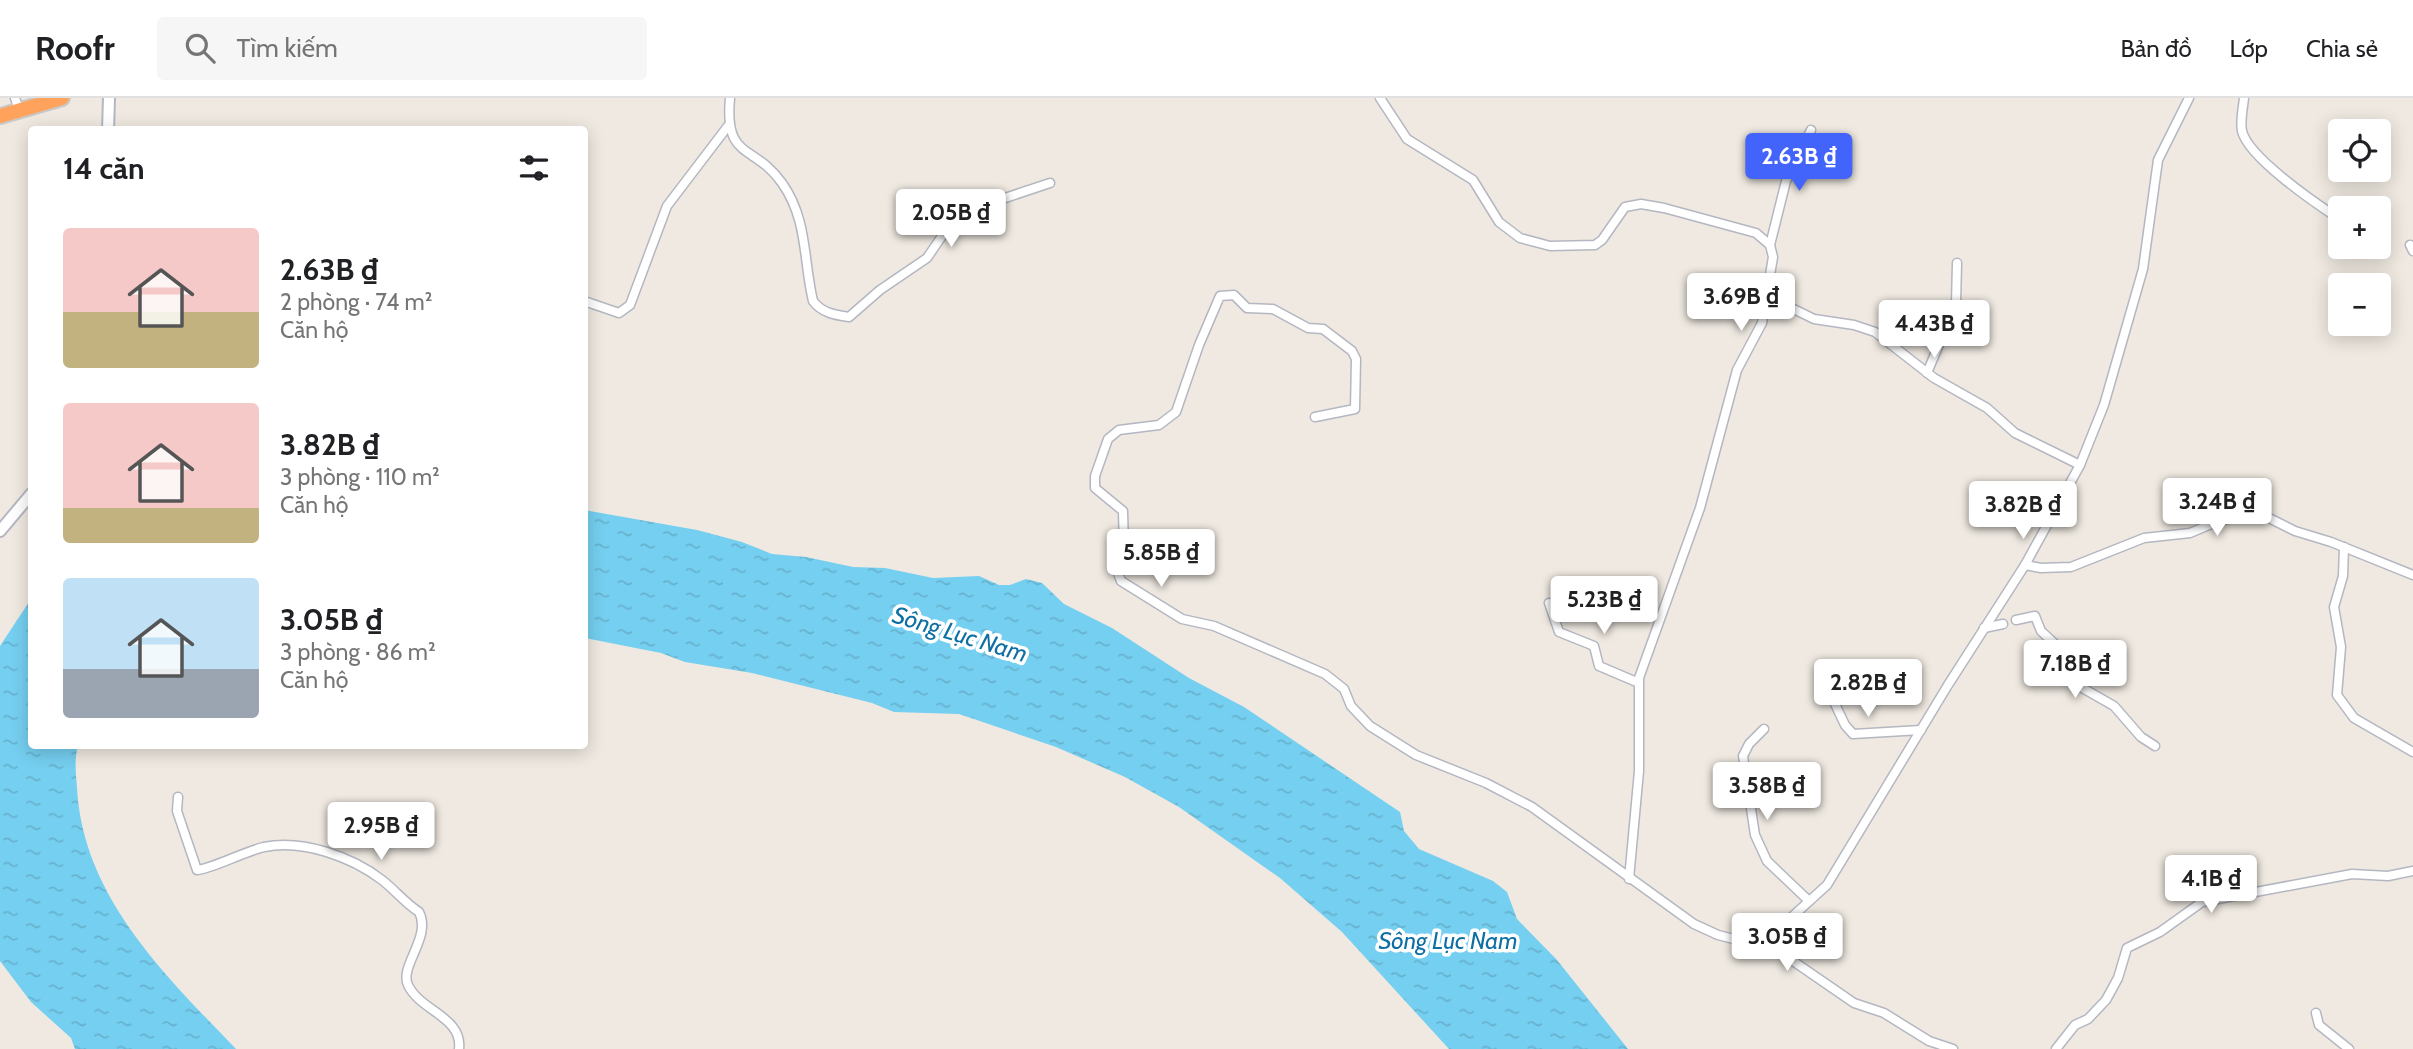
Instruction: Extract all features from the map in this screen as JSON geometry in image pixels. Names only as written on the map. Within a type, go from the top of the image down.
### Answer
[{"type":"highway","points":[[0,116],[17,104],[62,98]]},
{"type":"street","points":[[108,126],[109,98]]},
{"type":"street","points":[[588,302],[619,313],[630,305],[667,206],[728,126],[730,98]]},
{"type":"street","points":[[1380,98],[1407,139],[1474,180],[1499,222],[1520,238],[1550,246],[1594,244],[1602,240],[1625,207],[1641,204],[1755,233],[1770,245]]},
{"type":"street","points":[[1762,944],[1831,878],[2025,565],[2080,465],[2104,405],[2143,269],[2158,160],[2166,138],[2189,98]]},
{"type":"street","points":[[2244,98],[2242,128],[2249,144],[2282,177],[2328,211]]},
{"type":"street","points":[[728,126],[739,145],[776,174],[796,207],[805,238],[813,301],[821,310],[849,317],[880,290],[928,258],[957,214],[1050,183]]},
{"type":"street","points":[[1629,879],[1639,771],[1639,683],[1700,508],[1738,368],[1760,328],[1769,297],[1773,257],[1770,245],[1789,173],[1811,130]]},
{"type":"street","points":[[1927,373],[1956,304],[1957,263]]},
{"type":"street","points":[[1315,416],[1355,410],[1356,359],[1352,351],[1323,329],[1308,328],[1273,309],[1247,308],[1234,295],[1220,296],[1199,345],[1176,412],[1158,425],[1119,430],[1108,439],[1094,482],[1097,493],[1123,511],[1124,548],[1119,578],[1182,619],[1214,626],[1325,674],[1344,689],[1351,706],[1370,726],[1416,755],[1486,783],[1532,807],[1700,928],[1777,950],[1854,1003],[1884,1013],[1929,1041],[1954,1049]]},
{"type":"street","points":[[1769,297],[1814,319],[1869,330],[1927,373],[1987,408],[2029,442],[2080,465]]},
{"type":"street","points":[[0,531],[28,499]]},
{"type":"street","points":[[2025,565],[2041,568],[2071,566],[2144,538],[2190,533],[2221,520],[2252,514],[2265,516],[2295,531],[2344,547],[2413,575]]},
{"type":"street","points":[[2344,547],[2343,576],[2334,607],[2335,626],[2341,648],[2337,695],[2354,719],[2413,752]]},
{"type":"street","points":[[1549,603],[1559,632],[1566,637],[1590,643],[1594,646],[1599,666],[1639,683]]},
{"type":"street","points":[[2016,620],[2035,616],[2041,631],[2056,645],[2065,678],[2114,706],[2141,737],[2155,746]]},
{"type":"street","points":[[1984,628],[2003,624]]},
{"type":"street","points":[[1827,687],[1845,725],[1853,734],[1921,730]]},
{"type":"street","points":[[1764,729],[1749,744],[1743,757],[1755,835],[1767,861],[1809,901]]},
{"type":"street","points":[[178,797],[177,811],[197,870],[268,846],[309,848],[355,863],[381,879],[400,900],[419,912],[422,932],[407,978],[408,986],[432,1011],[456,1029],[461,1038],[459,1049]]},
{"type":"street","points":[[2056,1049],[2075,1025],[2088,1019],[2106,1000],[2118,978],[2127,948],[2160,932],[2202,902],[2352,874],[2388,876],[2413,871]]},
{"type":"street","points":[[2316,1013],[2319,1025],[2349,1049]]},
{"type":"water","name":"Sông Lục Nam","points":[[588,511],[697,530],[742,542],[772,554],[806,557],[853,567],[885,568],[933,578],[979,576],[999,585],[1010,585],[1026,579],[1042,583],[1064,604],[1112,628],[1189,678],[1244,707],[1400,812],[1404,831],[1419,849],[1493,881],[1507,892],[1517,919],[1557,960],[1628,1049],[1449,1049],[1342,932],[1280,878],[1179,807],[1125,777],[1056,747],[959,714],[894,712],[872,703],[752,673],[685,662],[661,653],[588,639]]},
{"type":"water","points":[[28,604],[28,749],[77,749],[77,788],[83,827],[94,864],[111,899],[156,963],[236,1049],[75,1049],[71,1038],[31,1002],[0,961],[0,646]]}]
